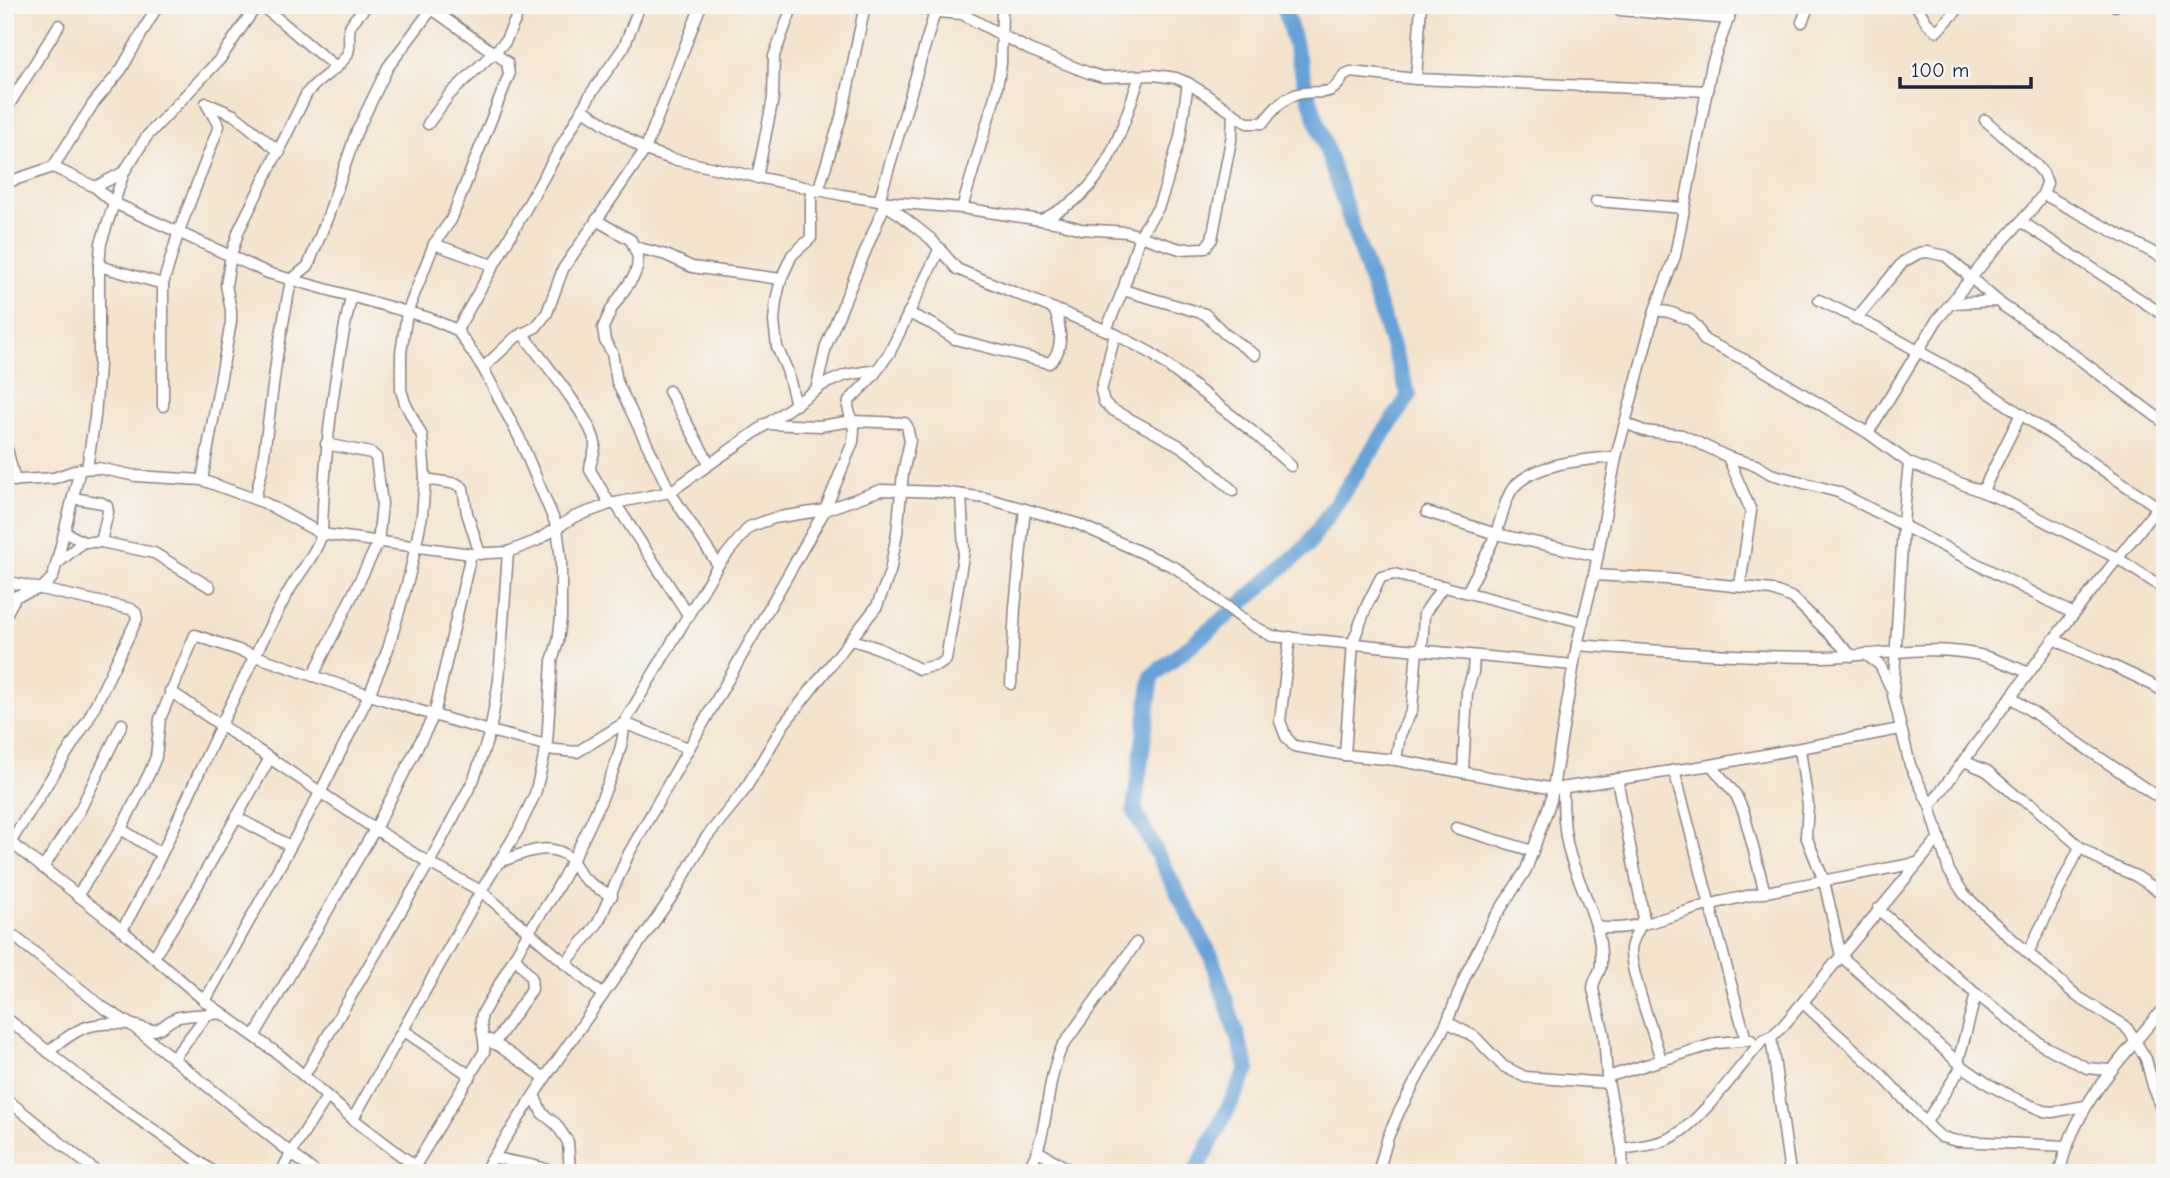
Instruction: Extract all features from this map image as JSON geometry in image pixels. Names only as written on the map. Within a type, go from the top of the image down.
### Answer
[{"type":"street","points":[[5,183],[53,167],[93,104],[121,70],[158,5]]},
{"type":"street","points":[[5,616],[16,596],[43,588],[53,577],[58,563],[95,417],[99,365],[101,243],[124,172],[147,136],[228,50],[258,5],[281,20],[337,67]]},
{"type":"street","points":[[202,480],[231,322],[232,310],[226,285],[239,230],[307,93],[315,83],[337,67],[349,51],[349,30],[367,5]]},
{"type":"street","points":[[428,124],[449,95],[505,42],[520,9],[510,5]]},
{"type":"street","points":[[457,330],[582,109],[630,36],[640,5]]},
{"type":"street","points":[[483,368],[522,333],[541,322],[547,313],[562,269],[645,149],[701,5]]},
{"type":"street","points":[[757,178],[773,98],[774,56],[793,5]]},
{"type":"street","points":[[796,405],[775,337],[776,301],[781,279],[793,255],[811,238],[815,190],[843,111],[865,5]]},
{"type":"street","points":[[906,5],[962,14],[1043,56],[1089,73],[1103,76],[1168,77],[1188,83],[1247,123],[1263,123],[1278,106],[1292,96],[1333,91],[1347,73],[1416,79],[1707,92]]},
{"type":"street","points":[[962,208],[996,93],[1001,64],[1002,5]]},
{"type":"street","points":[[1416,79],[1421,5]]},
{"type":"street","points":[[1378,1173],[1395,1120],[1447,1022],[1494,919],[1526,870],[1558,789],[1573,664],[1598,556],[1616,457],[1655,310],[1675,256],[1712,64],[1733,5]]},
{"type":"street","points":[[1802,22],[1809,5]]},
{"type":"street","points":[[1916,5],[1927,23],[1937,31],[1962,5]]},
{"type":"street","points":[[205,1001],[320,793],[369,695],[388,649],[409,577],[422,516],[425,479],[422,436],[401,390],[401,353],[407,313],[434,244],[451,220],[505,88],[509,67],[495,52],[431,7],[388,67],[356,133],[308,266],[291,280],[255,499]]},
{"type":"street","points":[[816,390],[826,346],[882,203],[937,9]]},
{"type":"street","points":[[1620,10],[1729,19]]},
{"type":"street","points":[[5,111],[59,24]]},
{"type":"street","points":[[1041,220],[1076,199],[1098,175],[1113,152],[1140,76]]},
{"type":"street","points":[[1188,83],[1174,160],[1158,208],[1140,235],[1110,332],[1101,391],[1104,402],[1111,409],[1180,446],[1233,491]]},
{"type":"street","points":[[191,91],[206,103],[234,115],[280,152]]},
{"type":"street","points":[[163,406],[163,284],[179,231],[219,126],[206,103]]},
{"type":"street","points":[[582,109],[645,149],[672,159],[882,203],[962,208],[1081,229],[1140,235],[1180,249],[1198,250],[1209,245],[1212,239],[1232,135],[1233,114]]},
{"type":"street","points":[[1868,433],[1916,352],[1992,253],[2022,222],[2043,194],[2047,183],[2043,173],[1985,120]]},
{"type":"street","points":[[1232,135],[1247,123]]},
{"type":"street","points":[[53,167],[94,187],[114,203],[249,265],[291,280],[443,323],[457,330],[483,368],[519,437],[557,527],[561,560],[561,618],[552,661],[546,747],[541,774],[528,811],[353,1119]]},
{"type":"street","points":[[94,187],[124,172]]},
{"type":"street","points":[[2043,194],[2165,259]]},
{"type":"street","points":[[1596,201],[1683,208]]},
{"type":"street","points":[[882,203],[912,223],[940,248],[957,269],[1110,332],[1151,353],[1198,387],[1291,466]]},
{"type":"street","points":[[596,220],[623,234],[635,247],[666,255],[692,267],[781,279]]},
{"type":"street","points":[[2022,222],[2165,316]]},
{"type":"street","points":[[434,244],[492,265]]},
{"type":"street","points":[[635,247],[637,268],[605,320],[604,335],[612,352],[617,382],[670,492],[718,565]]},
{"type":"street","points":[[565,964],[598,923],[629,853],[825,510],[853,442],[854,430],[849,401],[890,352],[940,248]]},
{"type":"street","points":[[1856,319],[1903,262],[1919,253],[1945,256],[1998,301],[2165,423]]},
{"type":"street","points":[[99,267],[163,284]]},
{"type":"street","points":[[1123,290],[1205,314],[1225,334],[1255,355]]},
{"type":"street","points":[[122,930],[191,794],[220,726],[255,656],[295,582],[315,552],[322,534],[326,444],[337,361],[351,297]]},
{"type":"street","points":[[1819,300],[1972,381],[2161,510]]},
{"type":"street","points":[[1952,303],[1998,301]]},
{"type":"street","points":[[908,313],[955,339],[1049,363],[1054,359],[1059,342],[1059,322],[1054,309]]},
{"type":"street","points":[[1655,310],[1670,312],[1690,320],[1704,340],[1755,365],[1868,433],[1909,463],[1983,490],[2116,558],[2165,589]]},
{"type":"street","points":[[522,333],[570,397],[593,436],[595,454],[590,470],[689,616]]},
{"type":"street","points":[[5,441],[10,481],[54,478],[83,469],[98,468],[136,476],[202,480],[255,499],[322,534],[476,554],[508,552],[536,541],[574,517],[612,504],[670,492],[824,384],[846,375],[877,370]]},
{"type":"street","points":[[669,391],[709,463]]},
{"type":"street","points":[[1983,490],[2021,414]]},
{"type":"street","points":[[483,1173],[545,1078],[676,892],[705,839],[744,791],[784,724],[852,640],[877,606],[885,590],[897,533],[910,441],[908,426],[905,423],[852,421],[820,426],[765,424]]},
{"type":"street","points":[[1626,423],[1644,431],[1682,435],[1728,457],[1756,465],[1787,480],[1838,492],[2074,614]]},
{"type":"street","points":[[313,676],[378,543],[382,504],[376,457],[371,453],[326,444]]},
{"type":"street","points":[[1467,592],[1496,534],[1512,490],[1524,478],[1572,461],[1616,457]]},
{"type":"street","points":[[1728,457],[1751,511],[1740,585]]},
{"type":"street","points":[[1893,695],[1909,463]]},
{"type":"street","points":[[254,1035],[375,829],[434,715],[476,554],[463,488],[457,484],[425,479]]},
{"type":"street","points":[[77,896],[135,806],[156,757],[160,719],[195,635],[434,715],[546,747],[577,752],[624,723],[718,565],[749,527],[774,517],[825,510],[881,490],[985,498],[1078,524],[1175,568],[1261,632],[1272,636],[1573,664]]},
{"type":"street","points":[[852,640],[878,648],[919,669],[939,665],[946,660],[964,550],[961,495]]},
{"type":"street","points":[[74,498],[107,506],[101,542]]},
{"type":"street","points":[[1930,806],[2116,558],[2161,510],[2165,498]]},
{"type":"street","points":[[1011,684],[1015,607],[1025,509]]},
{"type":"street","points":[[1427,512],[1496,534],[1598,556]]},
{"type":"street","points":[[65,532],[83,542],[101,542],[153,553],[210,587]]},
{"type":"street","points":[[58,563],[83,542]]},
{"type":"street","points":[[304,1076],[429,863],[474,779],[490,732],[499,680],[508,552]]},
{"type":"street","points":[[1345,755],[1353,642],[1381,577],[1394,574],[1582,622]]},
{"type":"street","points":[[1594,575],[1740,585],[1772,590],[1793,598],[1852,656]]},
{"type":"street","points":[[5,581],[131,609],[136,613],[137,619],[88,720],[8,840],[122,930],[205,1001],[254,1035],[353,1119],[419,1169],[484,1052],[480,1021],[482,1014],[571,860],[620,754],[624,723]]},
{"type":"street","points":[[1396,761],[1400,735],[1412,710],[1424,614],[1443,586]]},
{"type":"street","points":[[1290,637],[1280,721],[1286,737],[1294,746],[1558,789],[1711,765],[1900,729]]},
{"type":"street","points":[[2054,639],[2116,669],[2141,677],[2165,692]]},
{"type":"street","points":[[1577,645],[1709,655],[1852,656],[1896,652],[1953,652],[1978,654],[2029,673]]},
{"type":"street","points":[[1865,654],[1880,665],[1887,676],[1914,776],[1930,806],[1949,871],[1959,888],[1983,914],[2078,997],[2124,1025],[2137,1041],[2146,1059],[2165,1116]]},
{"type":"street","points":[[1463,772],[1468,692],[1474,656]]},
{"type":"street","points":[[170,691],[375,829],[481,891],[603,995]]},
{"type":"street","points":[[2012,698],[2165,802]]},
{"type":"street","points":[[624,723],[688,748]]},
{"type":"street","points":[[43,868],[80,810],[122,724]]},
{"type":"street","points":[[1800,749],[1808,805],[1806,836],[1824,881],[1841,956],[1960,1064],[1998,1090],[2045,1111],[2085,1106]]},
{"type":"street","points":[[154,957],[270,758]]},
{"type":"street","points":[[1964,761],[1994,777],[2034,806],[2102,863],[2136,876],[2165,895]]},
{"type":"street","points":[[1711,765],[1736,795],[1744,813],[1765,893]]},
{"type":"street","points":[[1674,770],[1746,1040]]},
{"type":"street","points":[[1617,779],[1642,902],[1643,924],[1631,946]]},
{"type":"street","points":[[1558,789],[1569,849],[1596,927],[1602,966],[1593,982],[1593,989],[1604,1034],[1607,1080],[1622,1149],[1623,1173]]},
{"type":"street","points":[[236,817],[289,846]]},
{"type":"street","points":[[1456,828],[1533,852]]},
{"type":"street","points":[[121,829],[161,854]]},
{"type":"street","points":[[1622,1149],[1654,1144],[1672,1137],[1690,1125],[1803,1003],[1939,838]]},
{"type":"street","points":[[2028,953],[2080,847]]},
{"type":"street","points":[[497,863],[543,849],[556,851],[571,860],[587,881],[612,896]]},
{"type":"street","points":[[1596,927],[1615,928],[1643,924],[1710,905],[1917,863]]},
{"type":"street","points":[[1878,909],[1976,994],[2042,1045],[2088,1068],[2109,1070]]},
{"type":"street","points":[[1615,928],[1631,946],[1636,976],[1661,1060]]},
{"type":"street","points":[[5,929],[104,1008],[131,1024],[316,1173]]},
{"type":"street","points":[[1026,1173],[1038,1151],[1055,1061],[1062,1047],[1136,943]]},
{"type":"street","points":[[494,1044],[532,989],[531,977],[515,957]]},
{"type":"street","points":[[1926,1122],[1960,1064],[1976,994]]},
{"type":"street","points":[[1803,1003],[1878,1071],[1941,1137],[1957,1141],[2067,1146]]},
{"type":"street","points":[[2059,1173],[2067,1146],[2085,1106],[2109,1070],[2165,1006]]},
{"type":"street","points":[[48,1052],[69,1035],[91,1024],[131,1024],[150,1030],[157,1029],[176,1017],[223,1013]]},
{"type":"street","points":[[173,1059],[206,1016]]},
{"type":"street","points":[[5,1017],[90,1085],[215,1173]]},
{"type":"street","points":[[1447,1022],[1475,1037],[1503,1066],[1525,1077],[1607,1080],[1717,1043],[1767,1039]]},
{"type":"street","points":[[404,1030],[471,1076]]},
{"type":"street","points":[[484,1036],[545,1078]]},
{"type":"street","points":[[1767,1039],[1790,1173]]},
{"type":"street","points":[[534,1095],[542,1113],[563,1133],[569,1150],[570,1173]]},
{"type":"street","points":[[281,1173],[290,1153],[327,1097]]},
{"type":"street","points":[[5,1098],[98,1173]]},
{"type":"street","points":[[523,1112],[542,1113]]},
{"type":"street","points":[[1038,1151],[1075,1173]]},
{"type":"street","points":[[494,1157],[555,1173]]},
{"type":"waterway","points":[[1195,1173],[1248,1069],[1212,958],[1134,810],[1152,676],[1233,611],[1307,546],[1409,396],[1307,91],[1284,5]]}]
